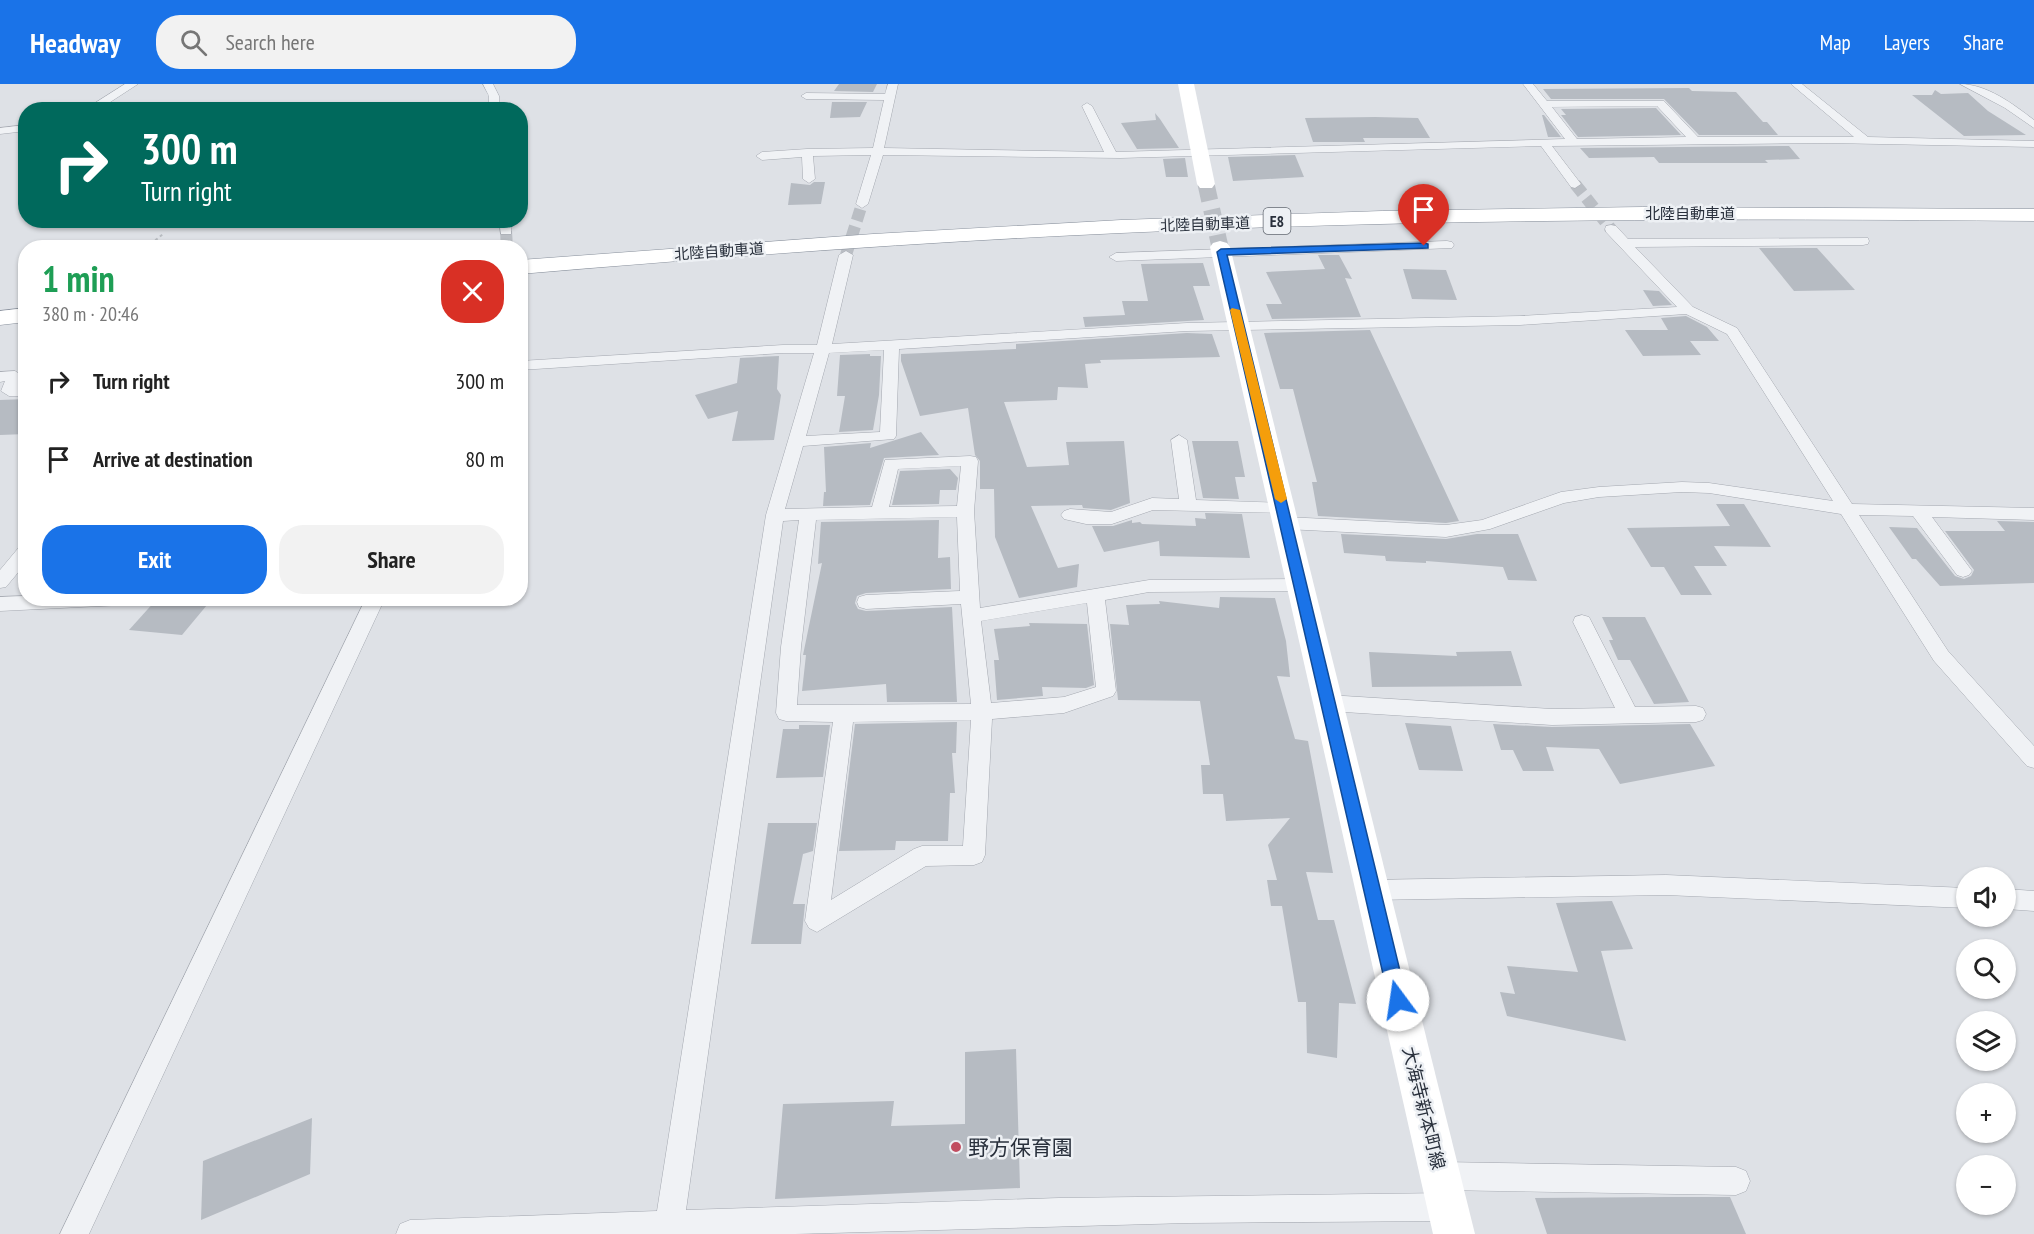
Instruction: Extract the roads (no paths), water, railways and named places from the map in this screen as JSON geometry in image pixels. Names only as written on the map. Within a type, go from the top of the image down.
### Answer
[{"type":"highway","name":"北陸自動車道","points":[[528,251],[995,219],[1288,207],[1634,200],[2034,202]]},
{"type":"highway","name":"北陸自動車道","points":[[528,266],[865,240],[1277,221],[1603,213],[2034,215]]},
{"type":"highway","points":[[0,303],[18,301]]},
{"type":"highway","points":[[0,318],[18,316]]},
{"type":"main road","points":[[1186,84],[1206,184]]},
{"type":"main road","name":"大海寺新本町線","points":[[1221,249],[1451,1221]]},
{"type":"street","points":[[103,102],[133,84]]},
{"type":"street","points":[[488,84],[494,102]]},
{"type":"street","points":[[862,204],[878,151],[893,84]]},
{"type":"street","points":[[1528,84],[1574,143]]},
{"type":"street","points":[[1796,84],[1866,141]]},
{"type":"street","points":[[1965,84],[2009,106],[2034,125]]},
{"type":"street","points":[[806,96],[890,97]]},
{"type":"street","points":[[1544,104],[1660,103],[1697,142]]},
{"type":"street","points":[[1087,106],[1112,155]]},
{"type":"street","points":[[0,131],[18,129]]},
{"type":"street","points":[[762,156],[807,152],[878,151],[1112,155],[1544,143],[1866,141],[2034,144]]},
{"type":"street","points":[[1544,143],[1575,184]]},
{"type":"street","points":[[807,152],[809,179]]},
{"type":"street","points":[[1611,229],[1688,310],[1732,331],[1941,656],[2034,760]]},
{"type":"street","points":[[1623,243],[1863,241]]},
{"type":"street","points":[[1116,257],[1221,249],[1447,245]]},
{"type":"street","points":[[668,1229],[775,515],[823,349],[846,255]]},
{"type":"street","points":[[528,365],[783,349],[823,349],[1239,325],[1531,320],[1645,315],[1688,310]]},
{"type":"street","points":[[796,442],[888,436],[892,345]]},
{"type":"street","points":[[0,377],[15,376],[9,391],[18,391]]},
{"type":"street","points":[[1179,440],[1188,505]]},
{"type":"street","points":[[844,714],[817,921],[922,856],[974,855],[982,712],[970,606],[965,511],[970,461],[891,464],[879,513]]},
{"type":"street","points":[[1070,515],[1112,518],[1152,504],[1188,505],[1446,531],[1484,525],[1561,498],[1599,492],[1682,487],[1709,488],[1846,509],[2034,514]]},
{"type":"street","points":[[775,515],[965,511]]},
{"type":"street","points":[[1918,511],[1963,571]]},
{"type":"street","points":[[808,514],[791,647],[786,713],[982,712],[1064,705],[1106,691],[1095,595]]},
{"type":"street","points":[[0,582],[18,560]]},
{"type":"street","points":[[866,602],[970,606],[1095,595],[1149,586],[1301,585]]},
{"type":"street","points":[[0,604],[18,603]]},
{"type":"street","points":[[74,1234],[372,606]]},
{"type":"street","points":[[1582,622],[1629,715]]},
{"type":"street","points":[[1328,703],[1552,717],[1696,714]]},
{"type":"street","points":[[1371,890],[1666,885],[1956,898]]},
{"type":"street","points":[[2016,899],[2034,900]]},
{"type":"street","points":[[1441,1176],[1736,1181]]},
{"type":"street","points":[[410,1234],[668,1229],[1243,1207],[1451,1221]]},
{"type":"tunnel","points":[[1206,184],[1220,247]]},
{"type":"tunnel","points":[[1575,184],[1611,229]]},
{"type":"tunnel","points":[[846,255],[862,204]]},
{"type":"tunnel","points":[[506,231],[507,240]]},
{"type":"place","name":"野方保育園","points":[[956,1147]]}]
